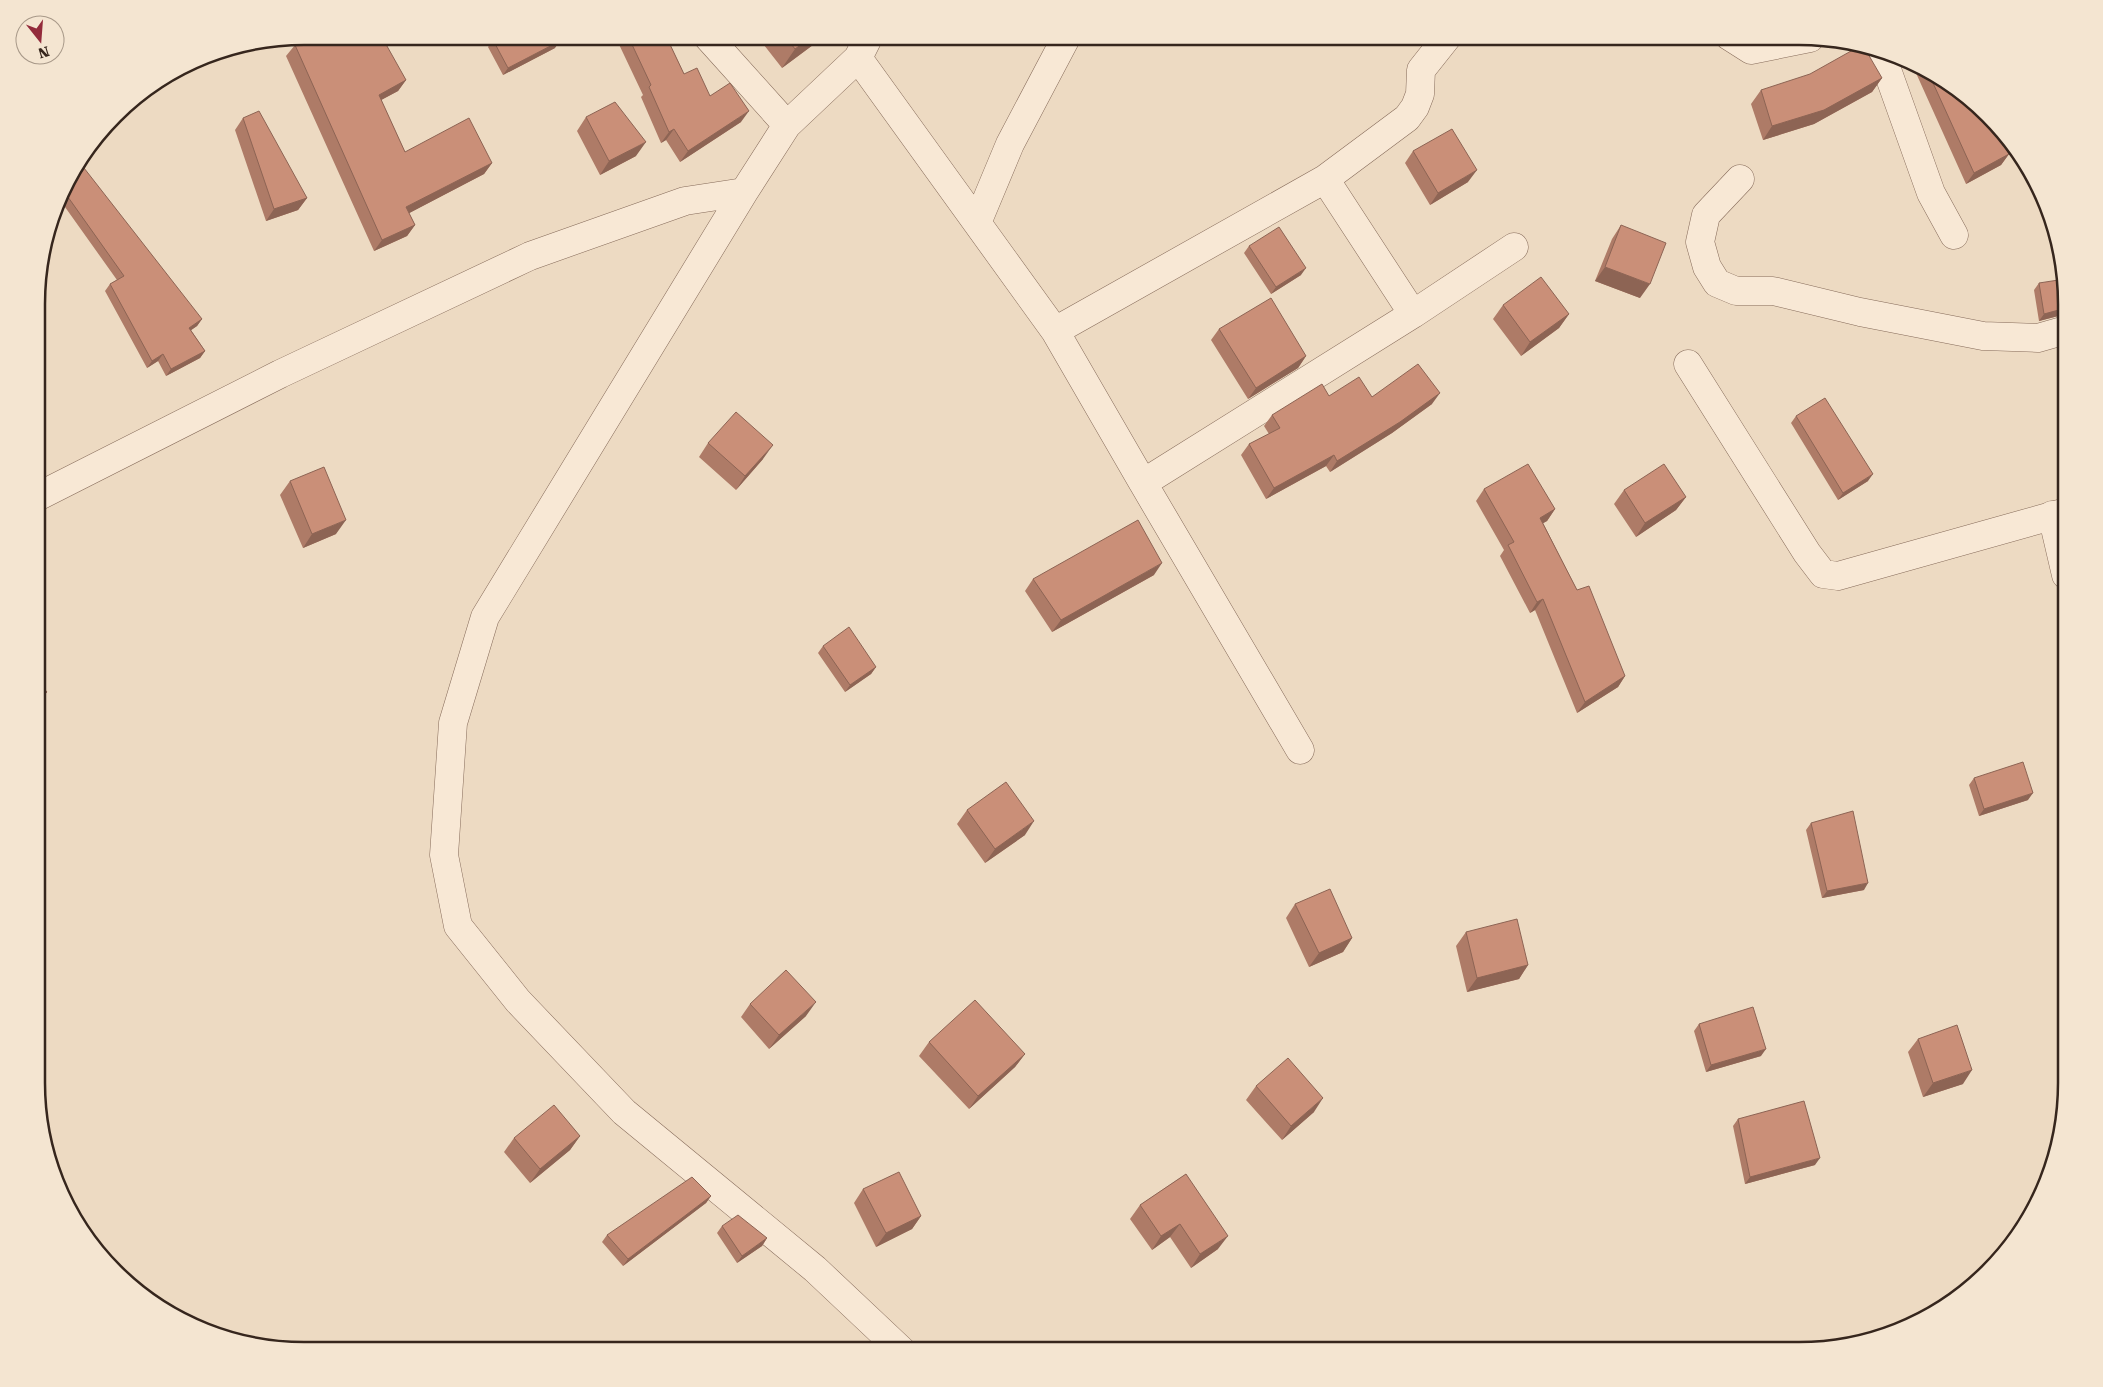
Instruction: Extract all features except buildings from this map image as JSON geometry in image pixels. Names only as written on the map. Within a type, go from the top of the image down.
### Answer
[{"type":"street","points":[[715,45],[787,125]]},
{"type":"street","points":[[978,224],[1010,144],[1062,45]]},
{"type":"street","points":[[1055,331],[1325,179],[1407,118],[1415,107],[1420,94],[1421,70],[1441,45]]},
{"type":"street","points":[[1743,45],[1751,50],[1776,45]]},
{"type":"street","points":[[893,1342],[815,1270],[624,1112],[518,1001],[458,926],[444,855],[453,723],[485,617],[744,192],[787,125],[864,47],[978,224],[1055,331],[1300,750]]},
{"type":"street","points":[[1883,60],[1931,193],[1954,235]]},
{"type":"street","points":[[1325,179],[1414,314]]},
{"type":"street","points":[[1740,179],[1706,216],[1700,242],[1707,268],[1717,283],[1736,291],[1773,291],[1860,312],[1984,336],[2038,338],[2058,332]]},
{"type":"street","points":[[45,492],[280,374],[530,256],[685,201],[744,192]]},
{"type":"street","points":[[1143,483],[1414,314],[1514,247]]},
{"type":"street","points":[[1688,364],[1807,553],[1823,574],[1838,576],[2058,514]]}]
